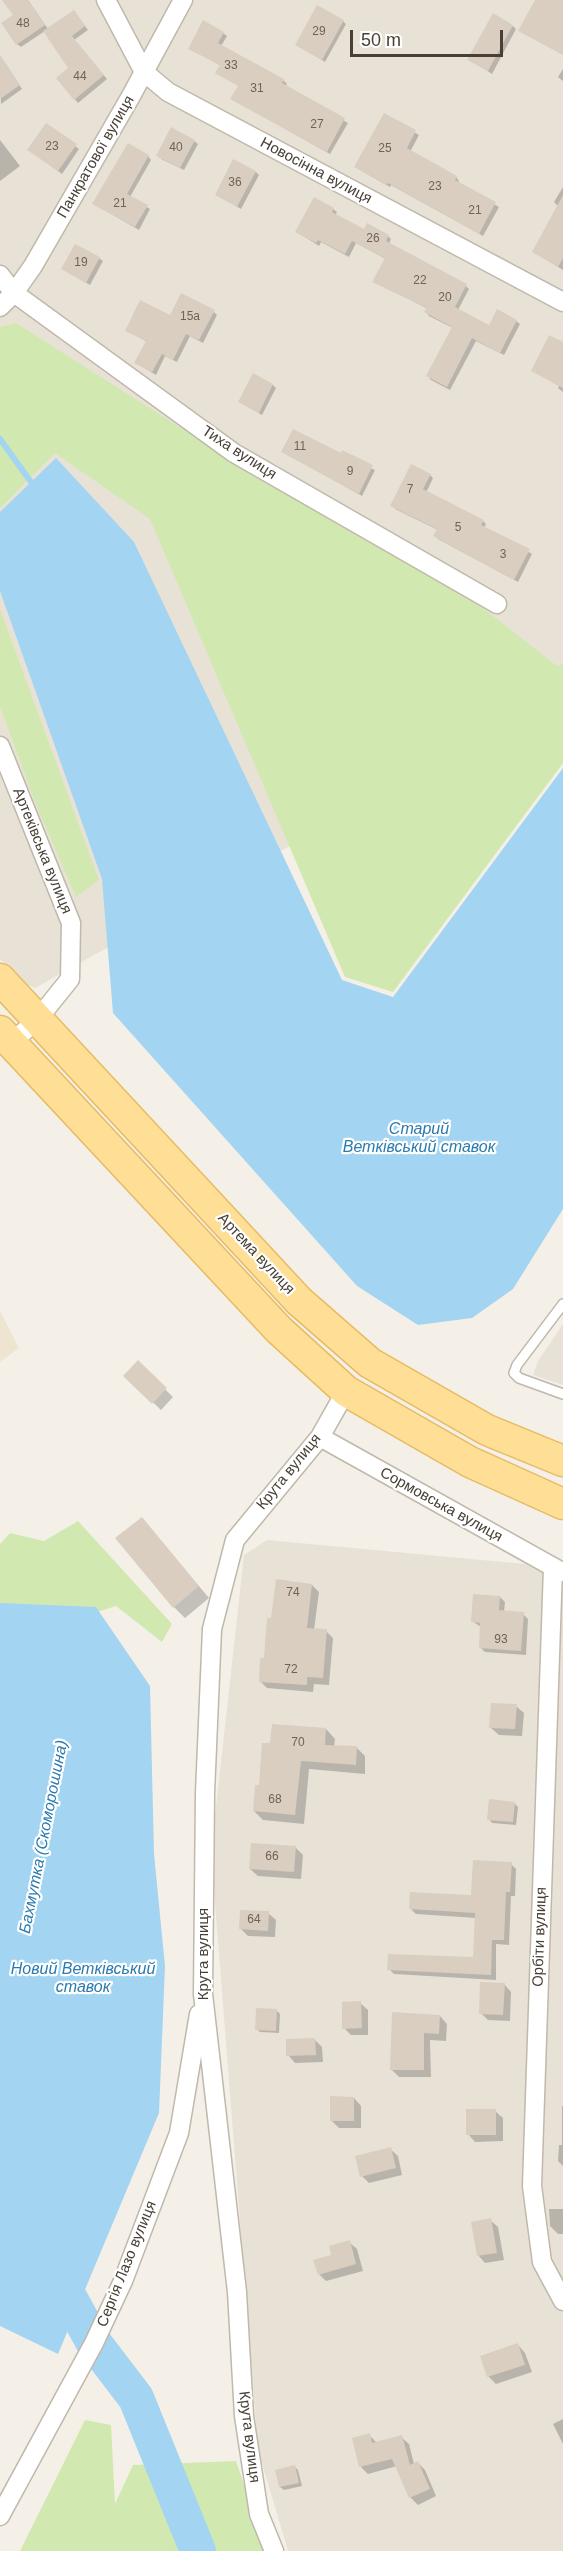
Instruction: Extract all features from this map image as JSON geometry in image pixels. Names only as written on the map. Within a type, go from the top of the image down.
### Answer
[{"type":"main road","name":"Артема вулиця","points":[[0,980],[299,1301],[370,1363],[487,1430],[563,1461]]},
{"type":"main road","points":[[6,1037],[279,1330],[346,1391],[470,1462],[563,1504]]},
{"type":"street","name":"Новосінна вулиця","points":[[106,0],[144,72],[168,92],[563,302]]},
{"type":"street","name":"Панкратової вулиця","points":[[0,307],[14,294],[33,266],[183,0]]},
{"type":"street","name":"Тиха вулиця","points":[[0,275],[14,294],[234,453],[497,604]]},
{"type":"street","name":"Артеківська вулиця","points":[[0,746],[71,923],[70,979],[37,1020],[6,1037]]},
{"type":"street","name":"Крута вулиця","points":[[274,2551],[260,2514],[244,2416],[237,2292],[203,1994],[204,1793],[212,1629],[234,1539],[320,1437],[346,1391]]},
{"type":"street","name":"Сормовська вулиця","points":[[320,1437],[558,1570]]},
{"type":"street","name":"Орбіти вулиця","points":[[558,1570],[532,2186],[542,2262],[563,2301]]},
{"type":"street","name":"Сергія Лазо вулиця","points":[[2,2509],[94,2343],[127,2270],[179,2133],[203,1994]]},
{"type":"lane","points":[[563,1304],[517,1365],[514,1373],[519,1378],[563,1394]]},
{"type":"shaded area","points":[[0,0],[563,0],[563,694],[35,988],[23,983],[0,959]]},
{"type":"shaded area","points":[[0,1311],[19,1348],[0,1362]]},
{"type":"shaded area","points":[[563,1324],[563,1385],[533,1375],[538,1361]]},
{"type":"shaded area","points":[[267,1540],[525,1564],[563,1583],[563,2551],[288,2551],[258,2450],[211,1852],[244,1555]]},
{"type":"green space","points":[[16,323],[228,458],[466,595],[557,666],[563,664],[563,763],[393,992],[345,977],[150,519],[55,453],[0,508],[0,327]]},
{"type":"green space","points":[[0,609],[99,880],[76,897],[37,807],[0,707]]},
{"type":"green space","points":[[78,1521],[172,1624],[162,1642],[116,1606],[72,1620],[0,1613],[0,1544],[10,1533],[44,1541]]},
{"type":"green space","points":[[85,2420],[111,2425],[115,2504],[133,2465],[236,2461],[267,2551],[20,2551]]},
{"type":"water","name":"Старий Ветківський ставок","points":[[56,458],[134,542],[342,980],[393,997],[563,768],[563,1209],[513,1289],[472,1318],[418,1325],[357,1286],[113,1013],[102,879],[0,591],[0,512]]},
{"type":"water","name":"Новий Ветківський ставок","points":[[0,1603],[96,1607],[150,1686],[154,1854],[165,1966],[159,2113],[58,2354],[0,2326]]},
{"type":"building","points":[[2,0],[28,0],[45,25],[16,45],[1,23],[13,15]]},
{"type":"building","points":[[535,0],[563,0],[563,55],[518,31]]},
{"type":"building","points":[[317,5],[344,20],[322,60],[295,45]]},
{"type":"building","points":[[74,10],[85,26],[72,36],[104,75],[74,100],[56,78],[68,68],[43,31]]},
{"type":"building","points":[[493,13],[513,25],[488,71],[467,60]]},
{"type":"building","points":[[203,20],[224,32],[218,43],[284,79],[282,83],[345,118],[327,152],[230,99],[238,86],[215,73],[220,65],[188,49]]},
{"type":"building","points":[[0,55],[20,85],[0,99]]},
{"type":"building","points":[[384,113],[416,130],[407,148],[457,176],[455,180],[496,202],[479,234],[388,183],[387,185],[354,167]]},
{"type":"building","points":[[46,123],[77,144],[58,171],[27,150]]},
{"type":"building","points":[[171,127],[195,140],[180,168],[156,156]]},
{"type":"building","points":[[128,143],[149,155],[127,194],[148,205],[135,227],[92,204]]},
{"type":"building","points":[[233,159],[256,171],[237,207],[215,195]]},
{"type":"building","points":[[563,195],[563,258],[558,267],[532,252]]},
{"type":"building","points":[[314,197],[334,208],[332,212],[364,229],[367,223],[389,235],[386,241],[467,284],[455,307],[489,325],[497,309],[517,320],[500,353],[472,338],[447,387],[426,376],[452,327],[424,312],[427,308],[372,282],[385,258],[352,241],[345,254],[318,240],[316,243],[295,232]]},
{"type":"building","points":[[75,244],[100,257],[86,283],[61,269]]},
{"type":"building","points":[[181,293],[215,310],[199,340],[186,334],[173,360],[162,354],[152,372],[134,363],[146,341],[125,331],[140,300],[170,315]]},
{"type":"building","points":[[549,335],[563,342],[563,388],[531,371]]},
{"type":"building","points":[[253,373],[273,384],[259,413],[238,402]]},
{"type":"building","points":[[293,429],[341,453],[342,450],[373,465],[359,494],[281,452]]},
{"type":"building","points":[[411,464],[431,474],[423,489],[484,520],[481,525],[530,549],[514,580],[433,536],[437,529],[390,506]]},
{"type":"building","points":[[138,1360],[167,1388],[152,1404],[123,1376]]},
{"type":"building","points":[[142,1517],[199,1586],[173,1608],[115,1538]]},
{"type":"building","points":[[276,1579],[312,1584],[307,1628],[327,1629],[323,1678],[307,1677],[307,1685],[259,1682],[260,1658],[264,1658],[267,1618],[271,1618]]},
{"type":"building","points":[[473,1594],[500,1596],[499,1610],[524,1612],[521,1651],[479,1648],[480,1623],[471,1622]]},
{"type":"building","points":[[491,1703],[517,1704],[515,1729],[489,1728]]},
{"type":"building","points":[[272,1724],[326,1728],[325,1745],[357,1746],[356,1765],[301,1761],[295,1815],[253,1811],[255,1785],[259,1785],[262,1743],[270,1743]]},
{"type":"building","points":[[489,1799],[515,1802],[513,1822],[487,1820]]},
{"type":"building","points":[[251,1843],[296,1846],[294,1872],[249,1869]]},
{"type":"building","points":[[473,1860],[512,1862],[510,1892],[506,1892],[504,1940],[492,1940],[491,1975],[387,1970],[388,1954],[473,1957],[475,1913],[409,1909],[410,1892],[471,1895]]},
{"type":"building","points":[[240,1910],[269,1911],[268,1931],[239,1929]]},
{"type":"building","points":[[480,1982],[505,1983],[503,2015],[479,2014]]},
{"type":"building","points":[[361,2001],[362,2028],[342,2029],[342,2002]]},
{"type":"building","points":[[256,2008],[277,2009],[276,2031],[255,2030]]},
{"type":"building","points":[[392,2012],[440,2015],[439,2034],[424,2033],[424,2070],[390,2070]]},
{"type":"building","points":[[315,2038],[316,2055],[286,2056],[286,2039]]},
{"type":"building","points":[[330,2096],[354,2097],[354,2121],[330,2121]]},
{"type":"building","points":[[466,2109],[496,2109],[496,2135],[466,2135]]},
{"type":"building","points":[[391,2147],[396,2168],[360,2177],[355,2156]]},
{"type":"building","points":[[491,2218],[497,2253],[477,2256],[471,2222]]},
{"type":"building","points":[[350,2240],[356,2264],[318,2275],[313,2260],[331,2255],[329,2246]]},
{"type":"building","points":[[518,2343],[525,2365],[487,2377],[480,2356]]},
{"type":"building","points":[[370,2433],[372,2443],[402,2435],[410,2465],[418,2461],[430,2489],[409,2498],[392,2459],[359,2467],[352,2438]]},
{"type":"building","points":[[295,2465],[299,2483],[279,2487],[275,2470]]},
{"type":"waterway","points":[[0,439],[31,482]]},
{"type":"waterway","name":"Бахмутка (Скоморошина)","points":[[53,2268],[94,2343],[136,2398],[198,2551]]}]
